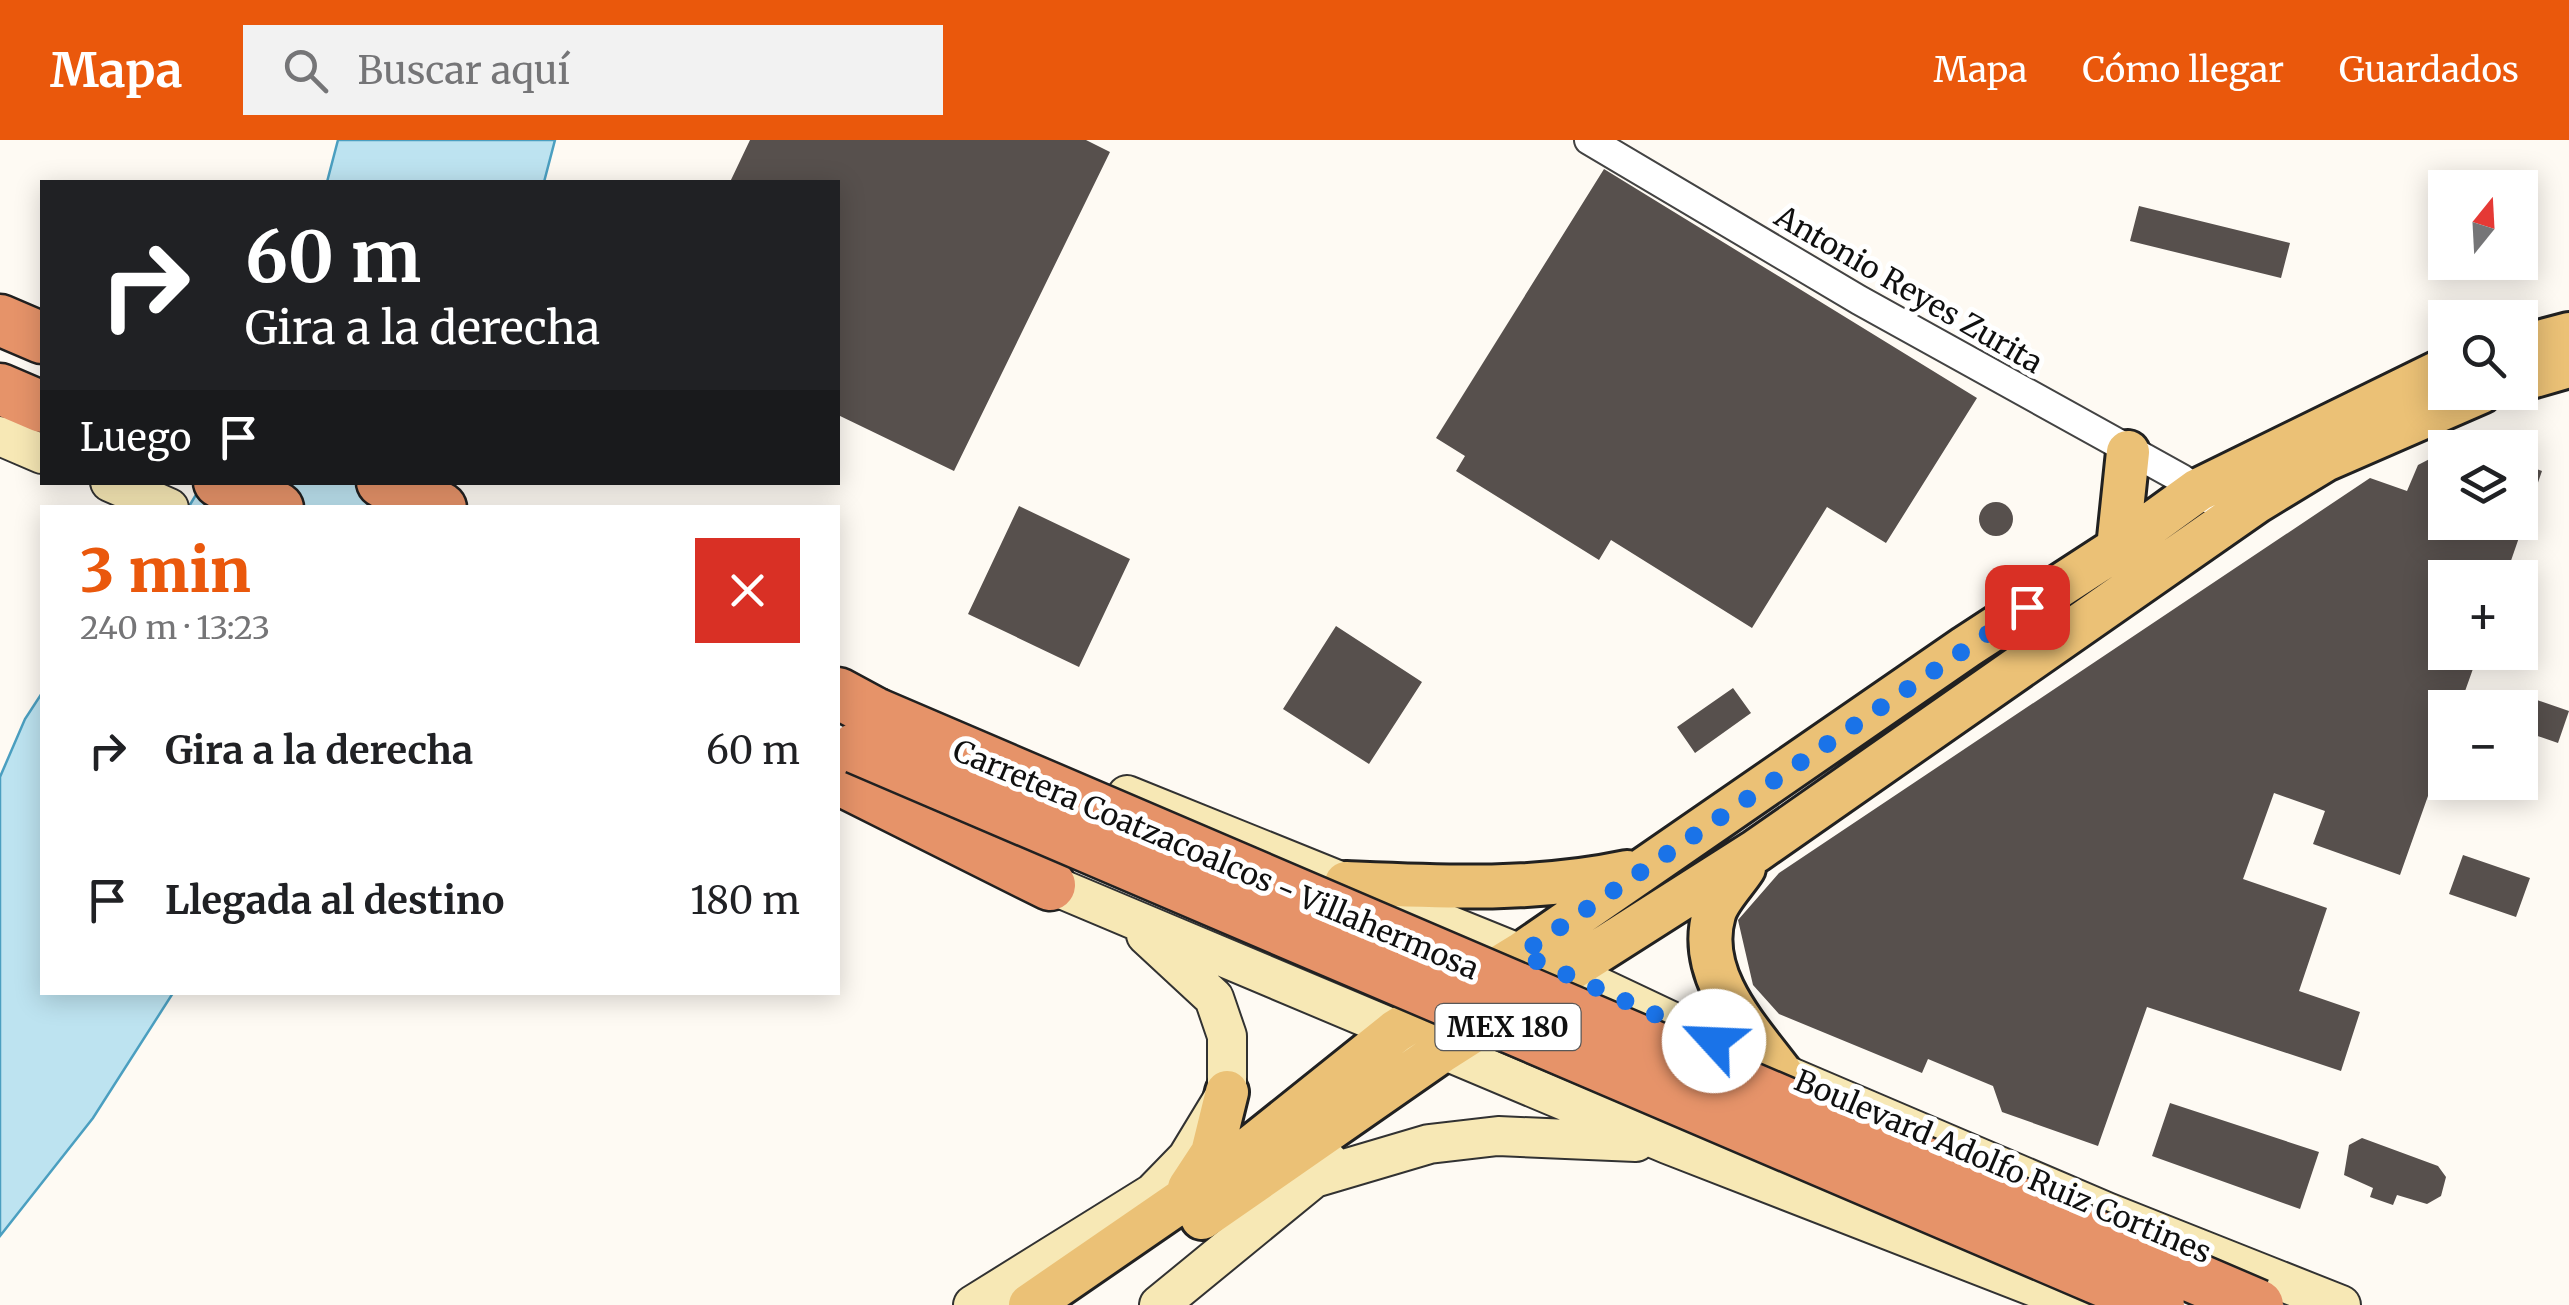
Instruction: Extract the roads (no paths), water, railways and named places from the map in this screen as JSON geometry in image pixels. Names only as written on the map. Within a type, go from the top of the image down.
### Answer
[{"type":"highway","points":[[0,320],[40,337]]},
{"type":"highway","points":[[226,485],[271,505]]},
{"type":"highway","points":[[389,485],[434,505]]},
{"type":"highway","points":[[847,745],[1050,885]]},
{"type":"highway","name":"Carretera Coatzacoalcos - Villahermosa","points":[[847,745],[2160,1305]]},
{"type":"highway","name":"Carretera Coatzacoalcos - Villahermosa","points":[[847,745],[2258,1305]]},
{"type":"main road","points":[[2538,342],[2569,334]]},
{"type":"main road","points":[[2538,375],[2569,366]]},
{"type":"main road","points":[[1030,1305],[1181,1200],[1396,1030],[1521,954],[2198,490],[2428,377]]},
{"type":"main road","points":[[1080,1305],[1442,1051],[1756,851],[2226,521],[2325,460],[2440,410]]},
{"type":"main road","points":[[2118,548],[2128,452]]},
{"type":"main road","points":[[1756,851],[1714,912],[1712,954],[1727,1001],[1781,1073]]},
{"type":"main road","points":[[1346,883],[1455,888],[1570,884],[1646,868]]},
{"type":"main road","points":[[1181,1200],[1212,1153],[1227,1092]]},
{"type":"main road","points":[[1258,1180],[1314,1178]]},
{"type":"street","name":"Antonio Reyes Zurita","points":[[1589,140],[2198,490],[2226,521]]},
{"type":"street","points":[[20,410],[40,450]]},
{"type":"street","points":[[117,485],[162,505]]},
{"type":"street","name":"Boulevard Adolfo Ruiz Cortines","points":[[840,677],[1567,973],[1781,1073],[2341,1305]]},
{"type":"street","points":[[1050,885],[1668,1144],[2081,1305]]},
{"type":"street","points":[[973,1305],[1153,1193],[1187,1158],[1227,1092],[1227,1036],[1214,998],[1126,917]]},
{"type":"street","points":[[1159,1305],[1314,1178],[1393,1088]]},
{"type":"street","points":[[1314,1178],[1430,1144],[1498,1136],[1668,1144]]},
{"type":"water","points":[[338,140],[555,140],[545,180],[328,180]]},
{"type":"water","points":[[202,485],[448,485],[440,505],[190,505]]},
{"type":"water","points":[[40,696],[40,995],[172,995],[93,1118],[0,1236],[0,777],[25,719]]}]
